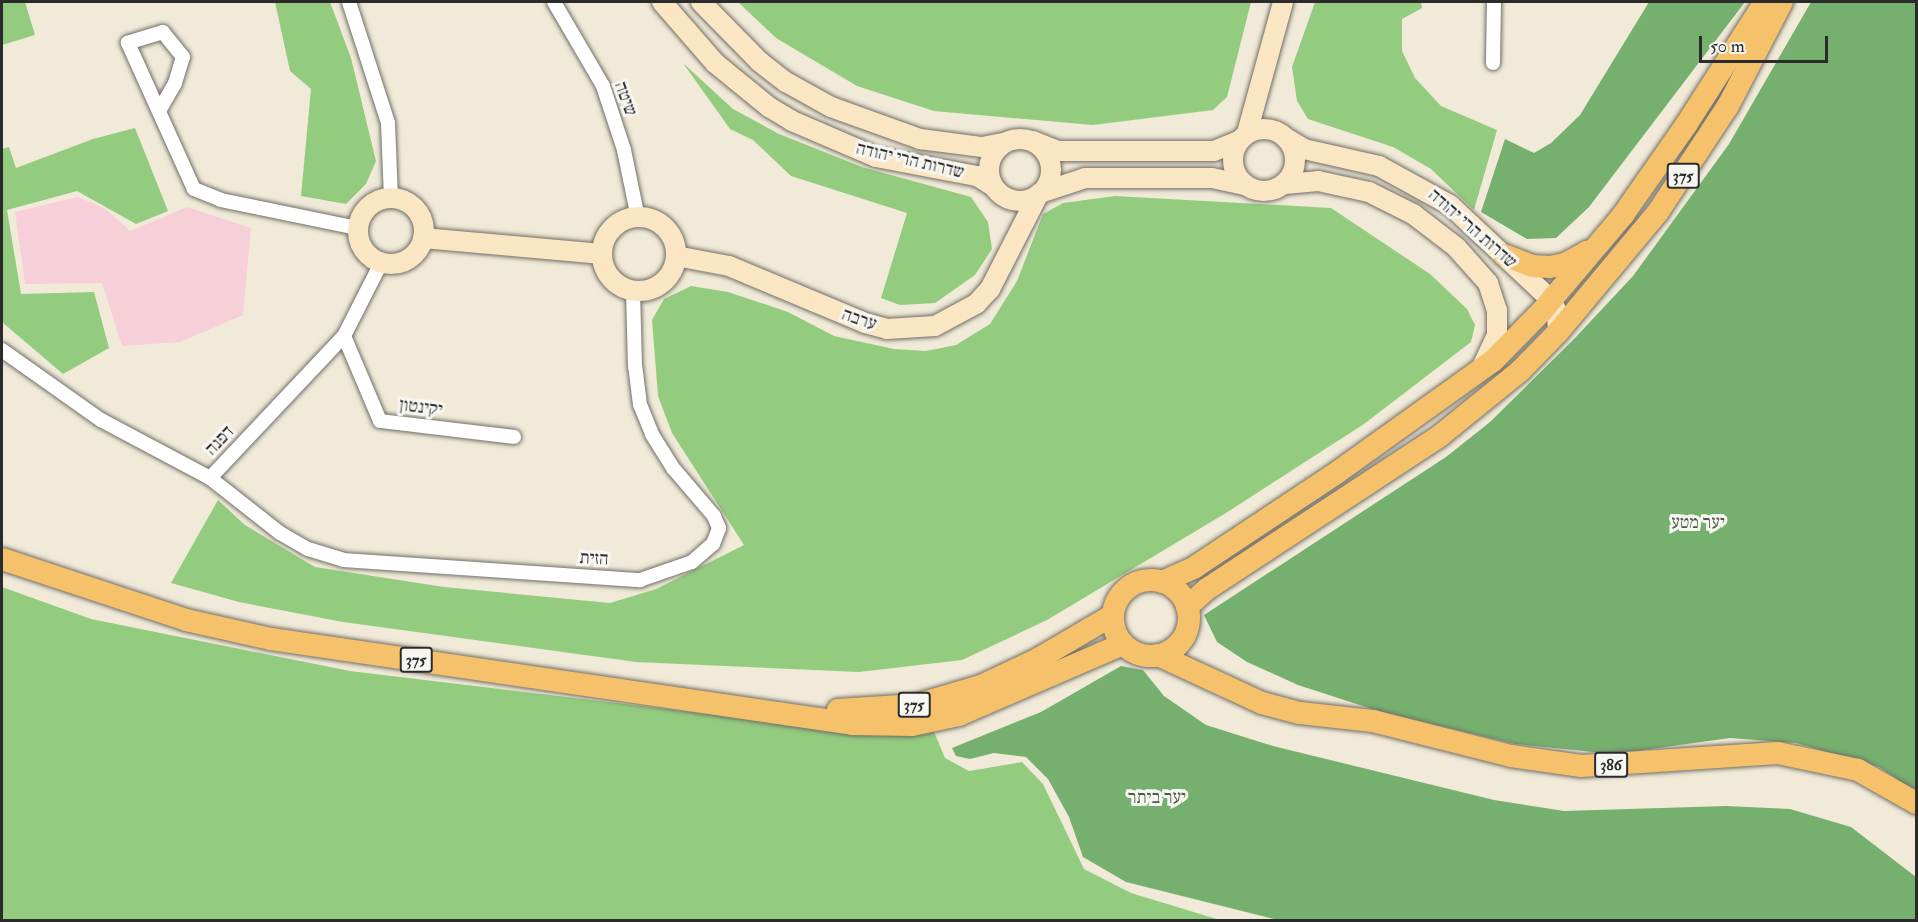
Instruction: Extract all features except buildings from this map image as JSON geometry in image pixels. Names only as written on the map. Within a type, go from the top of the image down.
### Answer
[{"type":"main road","name":"375","points":[[696,702],[844,711],[916,705],[1009,673],[1113,615],[1118,598],[1132,585],[1162,582],[1213,554],[1477,374],[1551,300],[1603,241],[1686,126],[1765,2]]},
{"type":"main road","name":"375","points":[[1187,607],[1202,593],[1441,435],[1520,371],[1558,332],[1638,239],[1700,152],[1782,2]]},
{"type":"main road","points":[[1504,255],[1532,266],[1550,267],[1577,259],[1603,241]]},
{"type":"main road","name":"375","points":[[2,559],[229,631],[854,724],[912,725],[985,707],[1123,644]]},
{"type":"main road","points":[[1113,615],[1114,628],[1123,644],[1139,654],[1158,655],[1175,646],[1185,634],[1187,607],[1177,591],[1162,582]]},
{"type":"main road","name":"386","points":[[1185,634],[1197,657],[1300,713]]},
{"type":"main road","name":"386","points":[[1158,655],[1240,695],[1300,713],[1373,721],[1512,756],[1581,766],[1778,753],[1858,770],[1917,803]]},
{"type":"street","points":[[349,2],[388,123],[391,198]]},
{"type":"street","name":"שיטה","points":[[554,2],[603,86],[624,150],[638,218]]},
{"type":"street","name":"שדרות הרי יהודה","points":[[662,2],[715,63],[792,121],[876,157],[977,176],[996,190]]},
{"type":"street","name":"שדרות הרי יהודה","points":[[701,2],[760,62],[786,82],[831,107],[920,139],[982,147],[1003,143]]},
{"type":"street","points":[[1244,185],[1233,166],[1263,81],[1284,2]]},
{"type":"street","points":[[1494,2],[1494,63]]},
{"type":"street","points":[[159,111],[175,83],[183,57],[163,32],[128,44],[194,189],[221,200],[357,228]]},
{"type":"street","points":[[1263,81],[1264,100],[1296,157],[1295,168],[1284,184],[1264,192],[1212,178],[1085,178],[1020,201],[996,190],[988,165],[1003,143],[1013,139],[1033,141],[1058,151],[1214,151],[1257,129],[1282,134]]},
{"type":"street","name":"שדרות הרי יהודה","points":[[1282,134],[1304,149],[1378,166],[1407,178],[1450,205],[1551,300]]},
{"type":"street","points":[[1033,141],[1042,147],[1051,167],[1050,178],[1039,194]]},
{"type":"street","name":"שדרות הרי יהודה","points":[[1284,184],[1318,181],[1369,192],[1413,214],[1472,262],[1488,282],[1499,322],[1493,347],[1477,374]]},
{"type":"street","name":"ערבה","points":[[996,190],[1009,219],[1011,244]]},
{"type":"street","name":"ערבה","points":[[675,256],[729,266],[864,323],[909,330],[935,326],[976,304],[1001,271],[1011,244],[1039,194]]},
{"type":"street","points":[[391,198],[417,210],[423,238],[419,248],[402,262],[381,263],[363,250],[357,228],[365,210],[391,198]]},
{"type":"street","points":[[638,218],[660,225],[674,244],[675,256],[666,279],[657,286],[633,291],[607,274],[602,254],[609,233],[617,225],[638,218]]},
{"type":"street","points":[[423,238],[602,254]]},
{"type":"street","name":"דפנה","points":[[2,350],[101,420],[210,478],[344,336],[381,263]]},
{"type":"street","name":"הזית","points":[[210,478],[280,533],[308,549],[343,560],[640,580],[692,562],[713,544],[719,528],[714,516],[673,468],[652,434],[640,405],[634,367],[633,291]]},
{"type":"street","points":[[1551,300],[1557,312],[1558,332]]},
{"type":"street","name":"יקינטון","points":[[344,336],[380,421],[514,437]]},
{"type":"shaded area","points":[[78,197],[106,209],[130,231],[187,207],[251,228],[243,315],[180,342],[122,346],[102,283],[25,284],[15,212]]},
{"type":"green space","points":[[2,2],[25,2],[35,35],[2,45]]},
{"type":"green space","points":[[275,2],[330,2],[351,58],[376,161],[366,184],[346,204],[301,196],[311,89],[290,71]]},
{"type":"green space","points":[[738,2],[1251,2],[1227,97],[1213,110],[1093,125],[934,111],[857,86],[776,38]]},
{"type":"green space","points":[[1315,2],[1421,2],[1422,8],[1402,19],[1402,51],[1415,78],[1441,106],[1497,130],[1474,210],[1431,169],[1393,147],[1308,119],[1297,101],[1292,67]]},
{"type":"green space","points":[[1649,2],[1745,2],[1589,207],[1556,238],[1527,239],[1481,212],[1505,139],[1534,153],[1551,143],[1580,115]]},
{"type":"green space","name":"יער מטע","points":[[1811,2],[1916,2],[1916,792],[1879,767],[1796,743],[1730,738],[1615,754],[1515,744],[1378,711],[1298,685],[1247,662],[1217,642],[1204,615],[1446,457],[1490,422],[1575,338],[1633,276],[1729,144]]},
{"type":"green space","points":[[683,63],[733,109],[779,134],[862,167],[971,197],[988,222],[992,249],[975,275],[935,303],[900,305],[881,298],[907,213],[791,176],[753,140],[730,129]]},
{"type":"green space","points":[[135,128],[168,211],[136,224],[77,191],[7,210],[21,294],[94,292],[109,348],[63,374],[2,322],[2,149],[9,147],[16,168],[93,139]]},
{"type":"green space","points":[[1115,196],[1331,208],[1430,274],[1467,309],[1475,325],[1471,342],[1364,424],[1226,513],[1047,620],[962,660],[859,672],[636,662],[343,622],[239,602],[171,583],[218,500],[245,525],[315,567],[444,587],[610,603],[656,589],[744,545],[672,433],[658,396],[652,320],[664,299],[691,286],[728,292],[788,312],[834,336],[894,349],[926,351],[956,345],[990,324],[1017,281],[1043,214],[1063,203]]},
{"type":"green space","points":[[2,587],[91,619],[350,671],[782,723],[932,727],[945,758],[969,771],[1022,762],[1043,784],[1084,869],[1131,893],[1220,920],[2,920]]},
{"type":"green space","name":"יער ביתר","points":[[1121,666],[1143,670],[1164,696],[1206,725],[1273,746],[1494,800],[1564,811],[1726,806],[1790,809],[1851,827],[1916,877],[1916,920],[1278,920],[1126,882],[1083,857],[1069,817],[1048,779],[1026,757],[994,753],[970,759],[956,756],[952,748],[1041,712]]}]
